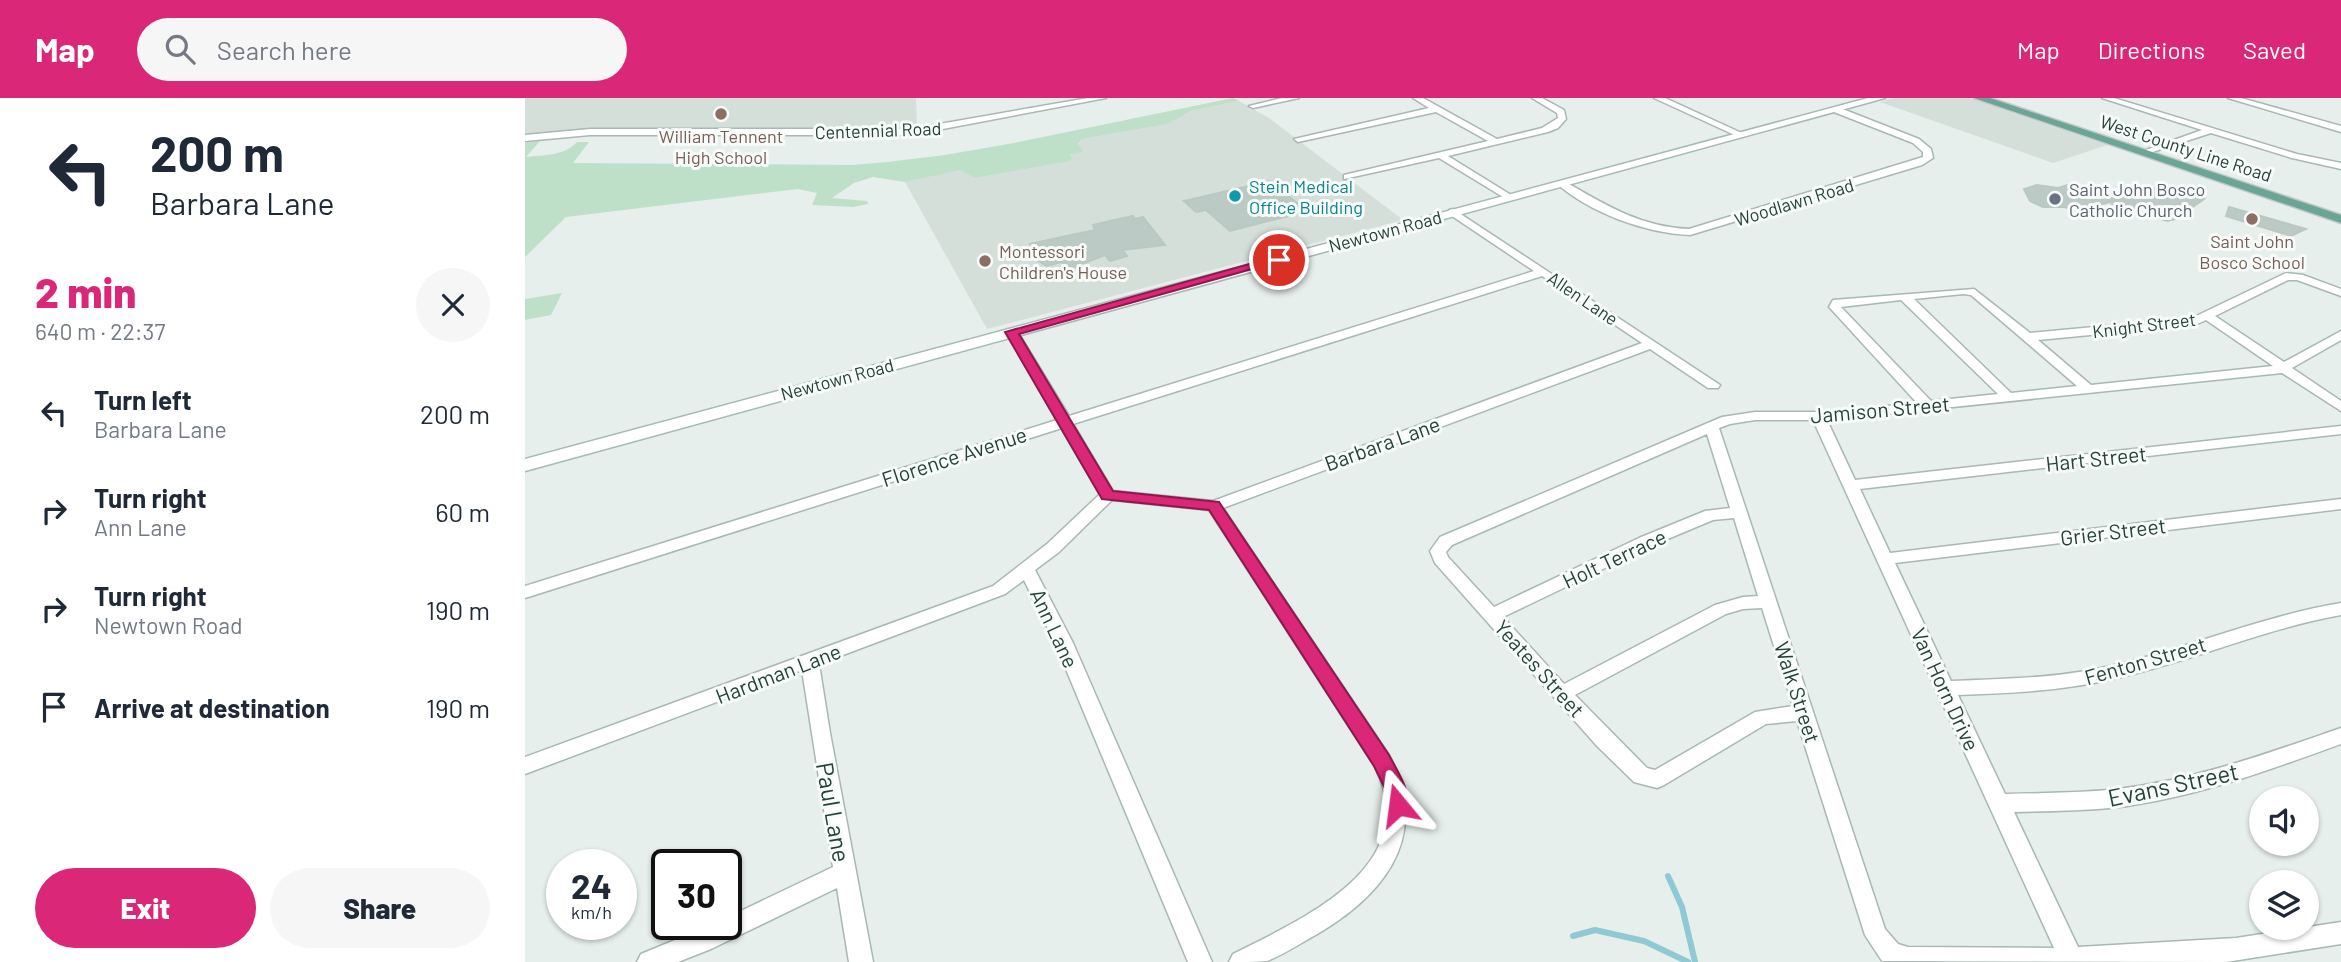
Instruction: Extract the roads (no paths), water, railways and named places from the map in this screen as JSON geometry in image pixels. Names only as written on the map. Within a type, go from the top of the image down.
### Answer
[{"type":"main road","name":"West County Line Road","points":[[1979,98],[2341,219]]},
{"type":"street","name":"Centennial Road","points":[[525,138],[590,132],[911,132],[1073,100],[1102,98]]},
{"type":"street","points":[[1253,106],[1295,98]]},
{"type":"street","points":[[1417,98],[1495,142]]},
{"type":"street","points":[[1347,177],[1545,130],[1561,121],[1559,110],[1536,98]]},
{"type":"street","points":[[1658,98],[1742,135]]},
{"type":"street","points":[[1667,102],[1685,98]]},
{"type":"street","name":"Newtown Road","points":[[525,465],[1880,98]]},
{"type":"street","points":[[2106,98],[2295,156],[2341,166]]},
{"type":"street","points":[[2232,98],[2341,129]]},
{"type":"street","points":[[1298,139],[1436,109]]},
{"type":"street","name":"Woodlawn Road","points":[[1561,183],[1634,224],[1666,232],[1690,232],[1907,167],[1928,158],[1928,151],[1916,141],[1837,110]]},
{"type":"street","points":[[2146,153],[2211,130]]},
{"type":"street","points":[[1441,155],[1508,197]]},
{"type":"street","name":"Allen Lane","points":[[1453,212],[1713,385]]},
{"type":"street","name":"Florence Avenue","points":[[525,592],[1543,272]]},
{"type":"street","name":"Knight Street","points":[[2029,337],[2186,322],[2208,316],[2283,277],[2292,276],[2341,293]]},
{"type":"street","points":[[1927,405],[1835,307],[1836,303],[1963,290],[1974,292],[2088,389]]},
{"type":"street","points":[[1904,296],[2008,397]]},
{"type":"street","points":[[2208,316],[2341,407]]},
{"type":"street","points":[[1012,332],[1108,495]]},
{"type":"street","name":"Jamison Street","points":[[1438,551],[1445,541],[1738,417],[1818,416],[2283,368],[2341,335]]},
{"type":"street","name":"Barbara Lane","points":[[1108,495],[1214,506],[1651,344]]},
{"type":"street","name":"Van Horn Drive","points":[[1818,416],[2073,962]]},
{"type":"street","name":"Walk Street","points":[[1712,427],[1876,935],[1890,953],[1908,959],[2073,962]]},
{"type":"street","name":"Hart Street","points":[[1851,485],[2341,430]]},
{"type":"street","name":"Ann Lane","points":[[1108,495],[1027,570],[1063,643],[1200,962]]},
{"type":"street","name":"Grier Street","points":[[1885,559],[2341,504]]},
{"type":"street","points":[[1214,506],[1382,761],[1397,793],[1397,822],[1388,851],[1377,871],[1362,889],[1327,915],[1241,962]]},
{"type":"street","name":"Holt Terrace","points":[[1492,615],[1646,542],[1710,515],[1740,512]]},
{"type":"street","name":"Yeates Street","points":[[1438,551],[1441,559],[1604,740],[1641,776],[1657,779],[1762,717],[1805,713]]},
{"type":"street","name":"Hardman Lane","points":[[525,766],[979,600],[1011,583],[1027,570]]},
{"type":"street","points":[[1563,692],[1731,604],[1769,602]]},
{"type":"street","name":"Fenton Street","points":[[1946,688],[2084,679],[2119,671],[2247,631],[2341,609]]},
{"type":"street","name":"Paul Lane","points":[[810,661],[861,962]]},
{"type":"street","name":"Evans Street","points":[[2000,803],[2088,801],[2184,787],[2269,762],[2341,736]]},
{"type":"street","points":[[649,962],[703,941],[844,873]]},
{"type":"street","points":[[2073,962],[2206,957],[2269,949],[2341,933]]},
{"type":"waterway","points":[[1668,876],[1682,907],[1695,962]]},
{"type":"waterway","points":[[1573,936],[1595,930],[1644,941],[1688,962]]},
{"type":"place","name":"William Tennent High School","points":[[721,114]]},
{"type":"place","name":"Stein Medical Office Building","points":[[1235,196]]},
{"type":"place","name":"Saint John Bosco Catholic Church","points":[[2055,199]]},
{"type":"place","name":"Saint John Bosco School","points":[[2252,219]]},
{"type":"place","name":"Montessori Children's House","points":[[985,261]]}]
